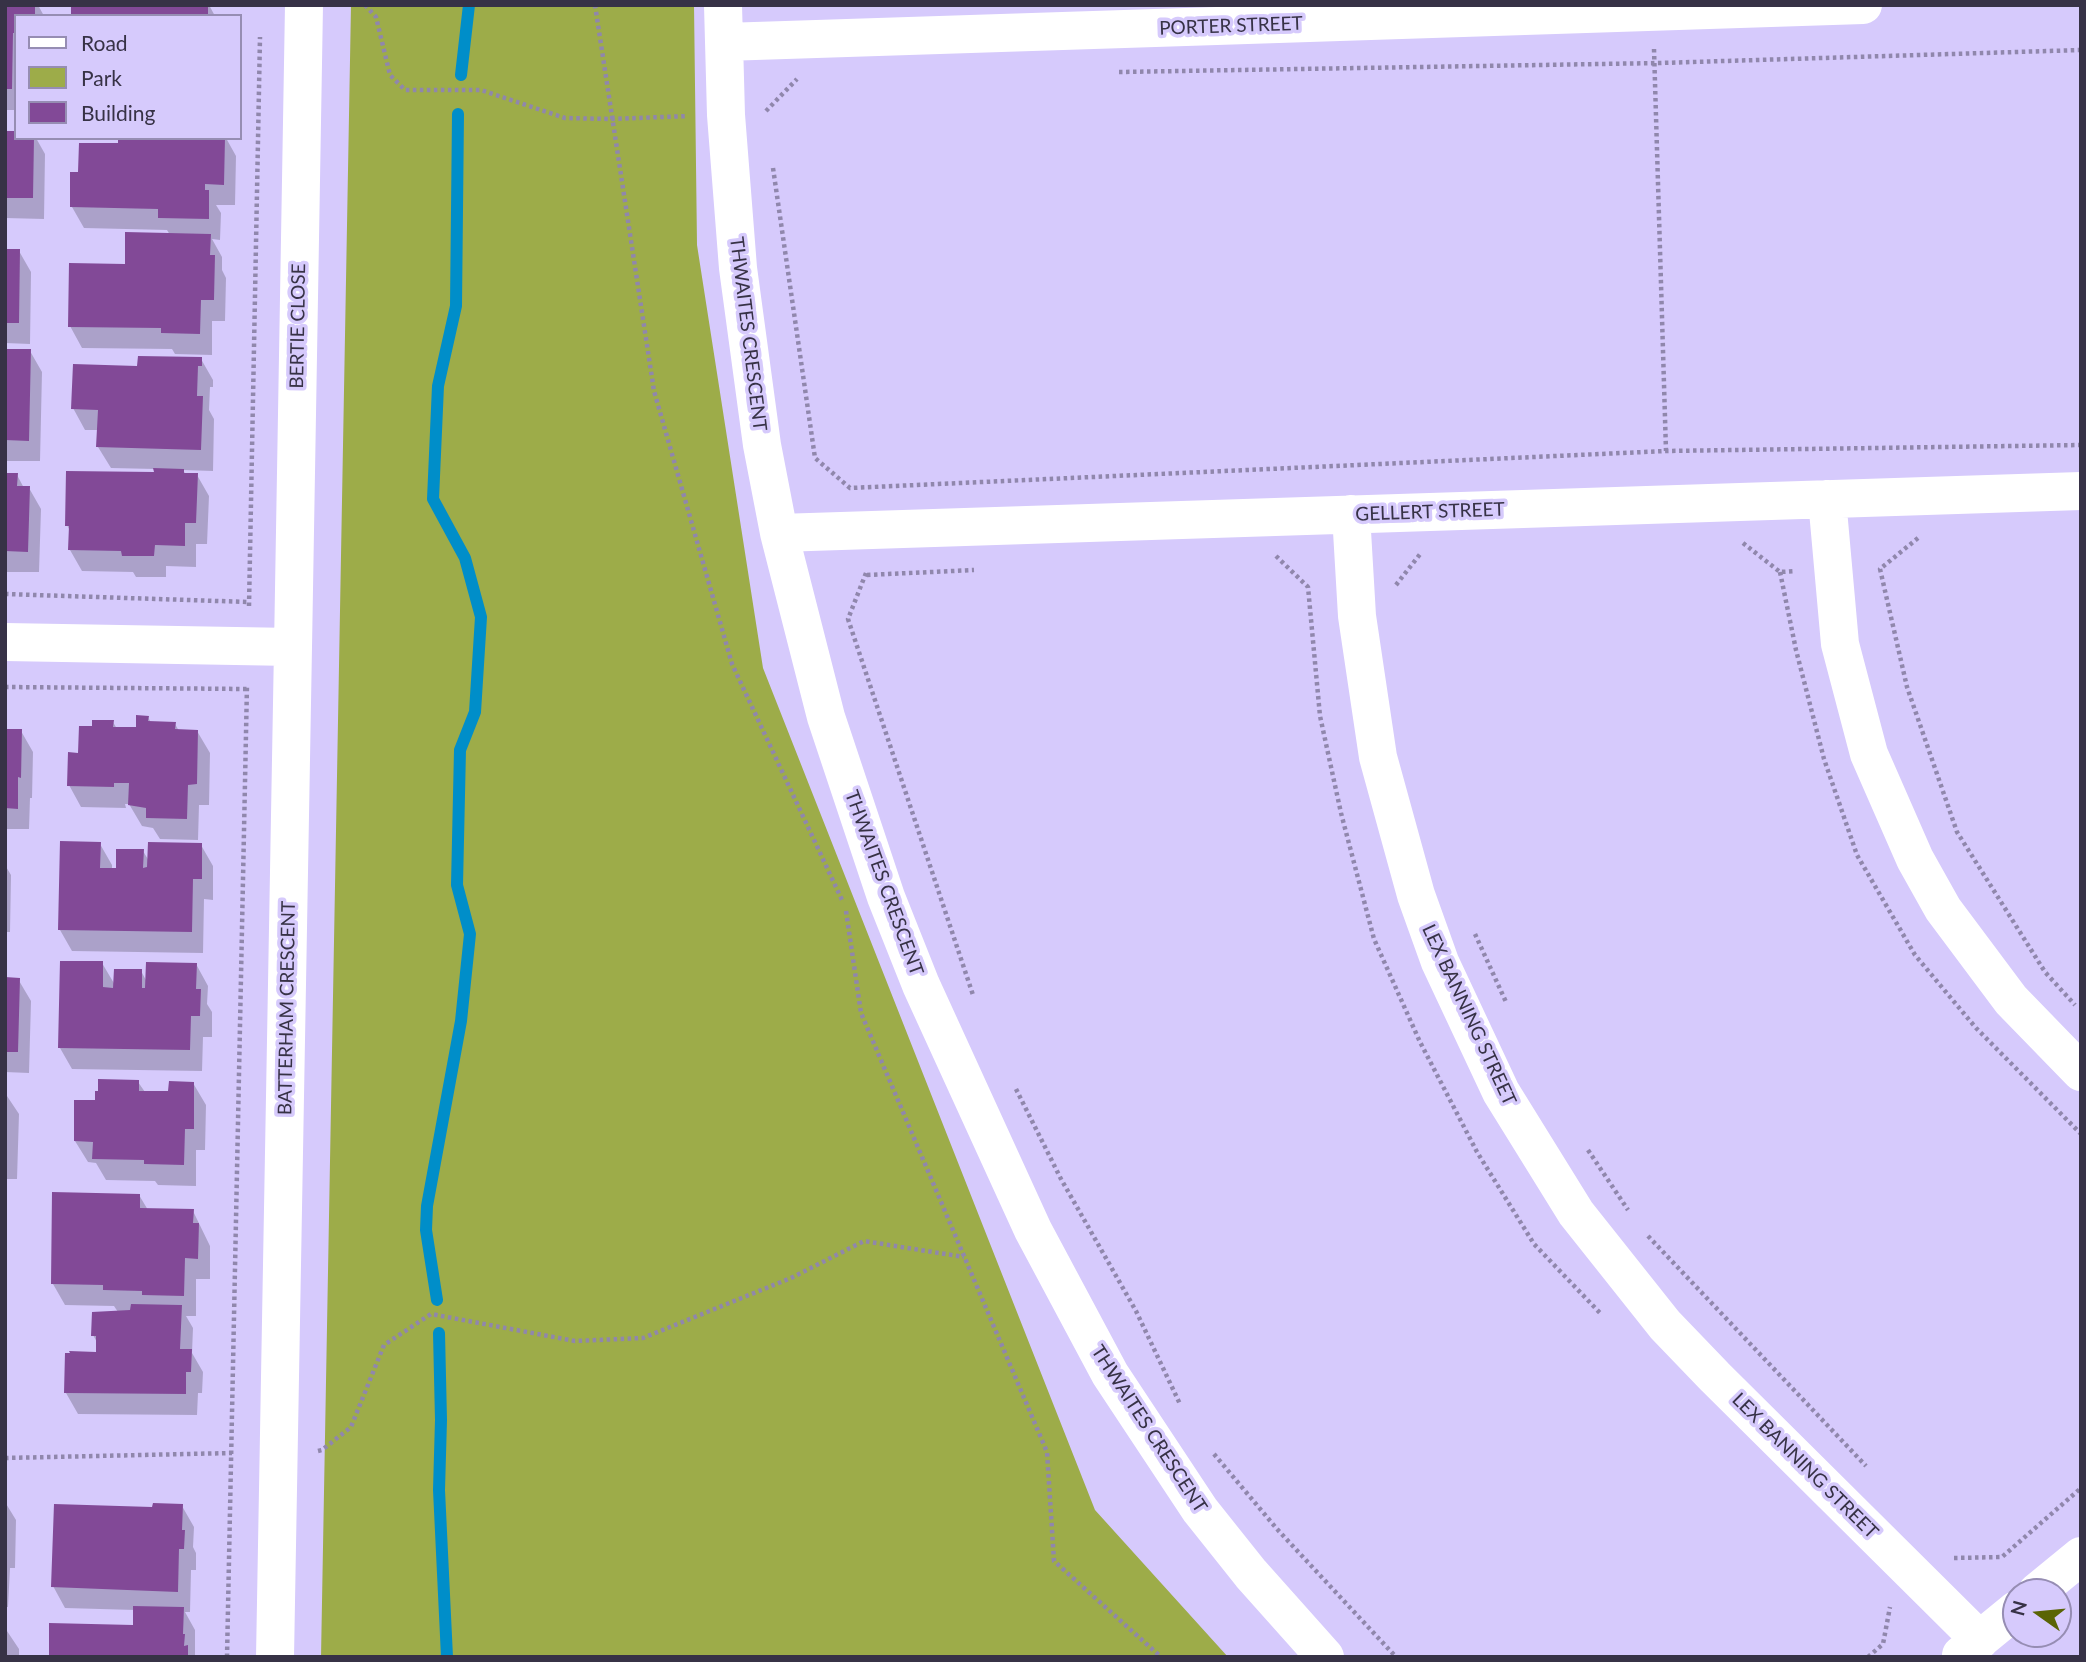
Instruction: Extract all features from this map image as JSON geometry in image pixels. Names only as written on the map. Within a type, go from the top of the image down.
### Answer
[{"type":"street","name":"BERTIE CLOSE","points":[[293,647],[304,5]]},
{"type":"street","name":"THWAITES CRESCENT","points":[[723,5],[726,115],[738,268],[762,445],[779,533],[826,717],[886,897],[921,985],[1033,1230],[1110,1374],[1200,1510],[1251,1574],[1325,1657]]},
{"type":"street","name":"PORTER STREET","points":[[724,43],[1863,5]]},
{"type":"street","name":"GELLERT STREET","points":[[779,533],[2081,491]]},
{"type":"street","points":[[1826,499],[1840,644],[1869,754],[1915,859],[1943,909],[2011,1000],[2081,1072]]},
{"type":"street","name":"LEX BANNING STREET","points":[[1351,514],[1357,616],[1378,757],[1416,895],[1440,962],[1501,1091],[1576,1213],[1665,1325],[1969,1648]]},
{"type":"street","points":[[5,642],[293,647]]},
{"type":"street","name":"BATTERHAM CRESCENT","points":[[275,1657],[293,647]]},
{"type":"street","points":[[2055,1578],[2081,1556]]},
{"type":"street","points":[[1969,1648],[2002,1621]]},
{"type":"path","points":[[365,5],[376,17],[390,75],[405,90],[481,90],[565,118],[611,119]]},
{"type":"path","points":[[1652,12],[1666,451]]},
{"type":"path","points":[[227,1657],[260,33]]},
{"type":"path","points":[[1118,72],[1654,63],[2081,50]]},
{"type":"path","points":[[765,112],[798,78]]},
{"type":"path","points":[[773,168],[815,457],[850,488],[1666,451],[2081,445]]},
{"type":"path","points":[[1923,534],[1880,569],[1907,687],[1957,832],[2045,972],[2081,1010]]},
{"type":"path","points":[[1742,542],[1780,572]]},
{"type":"path","points":[[1391,592],[1428,544]]},
{"type":"path","points":[[866,575],[848,619],[976,1006]]},
{"type":"path","points":[[5,594],[249,602]]},
{"type":"path","points":[[5,687],[247,689]]},
{"type":"path","points":[[1470,922],[1507,1005]]},
{"type":"path","points":[[1011,1080],[1061,1179],[1136,1311],[1186,1415]]},
{"type":"path","points":[[1580,1139],[1630,1214]]},
{"type":"path","points":[[1647,1234],[1867,1467]]},
{"type":"path","points":[[5,1458],[322,1450],[351,1427],[384,1345],[431,1314],[575,1341],[643,1338],[791,1278],[864,1241],[965,1257]]},
{"type":"path","points":[[1209,1447],[1277,1529],[1396,1657]]},
{"type":"path","points":[[1952,1558],[2002,1557],[2081,1488]]},
{"type":"green space","points":[[351,5],[694,5],[697,245],[763,668],[1095,1510],[1228,1657],[321,1657]]},
{"type":"building","points":[[5,5],[35,5],[35,14],[14,14],[12,89],[5,89]]},
{"type":"building","points":[[71,5],[208,5],[208,14],[71,14]]},
{"type":"building","points":[[5,131],[14,131],[14,140],[34,140],[33,198],[5,198]]},
{"type":"building","points":[[118,140],[225,140],[224,185],[205,184],[205,190],[209,190],[209,219],[158,218],[158,209],[70,207],[70,172],[78,172],[79,143],[118,143]]},
{"type":"building","points":[[125,232],[211,234],[210,255],[215,255],[214,300],[201,300],[200,334],[161,333],[161,328],[68,327],[69,263],[125,264]]},
{"type":"building","points":[[5,249],[20,249],[19,323],[5,323]]},
{"type":"building","points":[[5,349],[31,349],[29,441],[5,440]]},
{"type":"building","points":[[138,356],[202,357],[202,366],[198,366],[197,396],[203,396],[201,450],[96,447],[98,410],[71,409],[73,364],[137,366]]},
{"type":"building","points":[[153,468],[184,469],[184,473],[198,473],[196,523],[185,523],[185,546],[155,545],[154,556],[122,556],[121,551],[68,550],[69,526],[65,526],[66,471],[154,472]]},
{"type":"building","points":[[5,473],[18,473],[17,486],[30,486],[28,552],[5,551]]},
{"type":"building","points":[[136,715],[149,716],[148,721],[176,722],[175,729],[198,730],[197,784],[188,785],[187,819],[146,818],[146,808],[128,805],[129,783],[114,783],[114,787],[67,786],[68,752],[78,753],[79,726],[92,726],[92,720],[114,720],[113,727],[136,727]]},
{"type":"building","points":[[5,729],[22,729],[18,809],[5,808]]},
{"type":"building","points":[[60,841],[101,842],[100,868],[116,868],[116,849],[144,849],[143,868],[147,867],[148,842],[202,843],[202,879],[193,879],[192,932],[58,930]]},
{"type":"building","points":[[60,961],[103,961],[103,987],[113,988],[114,969],[142,969],[142,988],[145,988],[146,962],[197,963],[196,989],[201,989],[200,1016],[191,1016],[190,1050],[58,1048]]},
{"type":"building","points":[[5,977],[20,978],[18,1052],[5,1052]]},
{"type":"building","points":[[98,1079],[139,1080],[139,1091],[168,1091],[169,1081],[194,1082],[194,1129],[185,1129],[184,1165],[144,1164],[144,1160],[92,1159],[93,1142],[74,1141],[74,1100],[95,1100]]},
{"type":"building","points":[[52,1192],[140,1194],[140,1208],[194,1209],[193,1223],[199,1223],[198,1259],[185,1258],[184,1296],[142,1295],[142,1291],[103,1290],[103,1285],[51,1284]]},
{"type":"building","points":[[131,1304],[182,1305],[180,1349],[192,1349],[191,1372],[186,1372],[186,1394],[64,1393],[65,1353],[96,1352],[96,1336],[91,1336],[92,1312],[130,1310]]},
{"type":"building","points":[[153,1503],[183,1504],[184,1549],[179,1549],[178,1592],[51,1587],[54,1504],[152,1507]]},
{"type":"building","points":[[133,1606],[184,1607],[183,1634],[184,1646],[188,1645],[188,1657],[49,1657],[49,1623],[133,1625]]},
{"type":"waterway","points":[[461,75],[469,5]]},
{"type":"waterway","points":[[437,1300],[426,1230],[427,1206],[461,1021],[470,934],[457,885],[460,750],[475,712],[481,617],[465,558],[433,499],[438,386],[456,306],[458,114]]},
{"type":"waterway","points":[[439,1333],[439,1490],[447,1657]]}]
